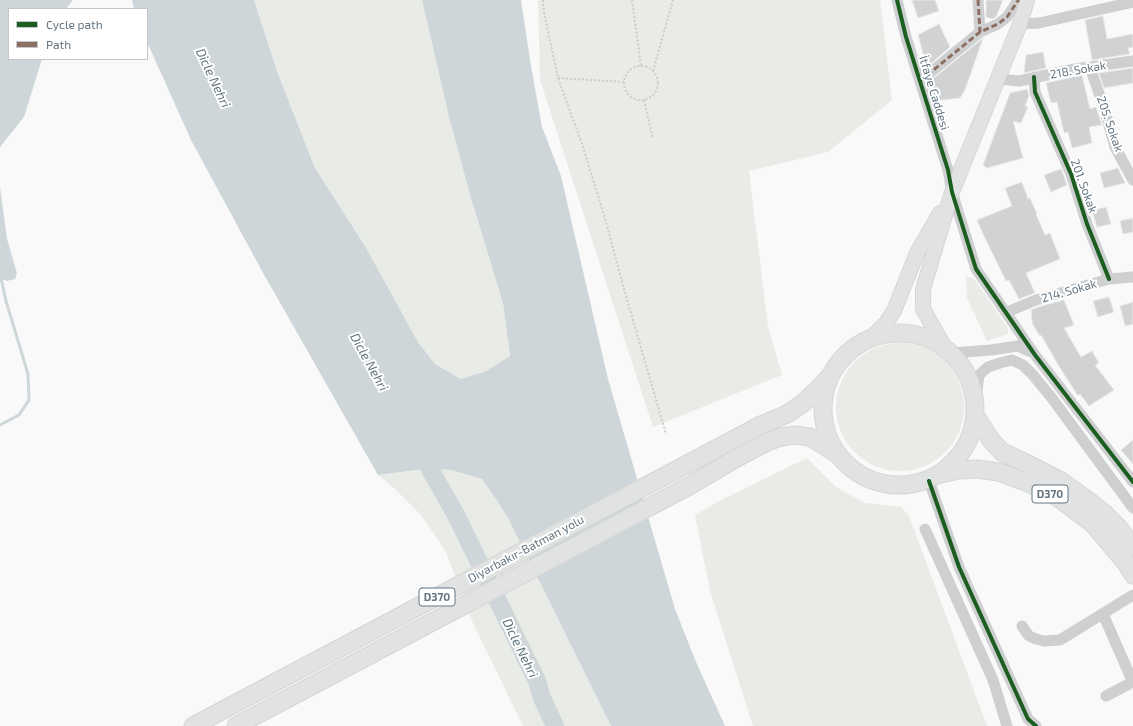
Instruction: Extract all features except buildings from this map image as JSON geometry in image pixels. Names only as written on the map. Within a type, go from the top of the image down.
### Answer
[{"type":"highway","points":[[907,332],[931,339],[948,351],[968,374],[976,398],[975,424],[966,448],[950,468],[934,478],[904,486],[878,483],[855,472],[837,454],[826,432],[822,407],[827,382],[840,360],[858,344],[882,334],[907,332]]},
{"type":"highway","name":"Diyarbakır-Batman yolu","points":[[193,726],[761,425],[787,414],[802,404],[831,375]]},
{"type":"highway","name":"D370","points":[[976,415],[991,440],[1002,452],[1061,481],[1105,514],[1118,527],[1133,546]]},
{"type":"highway","name":"Diyarbakır-Batman yolu","points":[[236,726],[690,486],[767,442],[781,437],[795,435],[810,437],[837,454]]},
{"type":"highway","name":"D370","points":[[934,478],[959,470],[977,468],[999,472],[1054,495],[1093,524],[1126,563],[1133,575]]},
{"type":"main road","points":[[948,351],[923,309],[923,289],[952,192],[999,79],[1020,24],[1027,0]]},
{"type":"main road","points":[[872,338],[886,323],[894,310],[917,253],[952,192]]},
{"type":"street","name":"İtfaye Caddesi","points":[[898,0],[906,37],[948,170],[952,192],[976,269],[1007,312],[1035,355],[1133,482]]},
{"type":"street","points":[[978,0],[980,32]]},
{"type":"street","points":[[920,81],[980,32],[998,24],[1007,17],[1019,0]]},
{"type":"street","points":[[1020,24],[1039,23],[1133,2]]},
{"type":"street","name":"218. Sokak","points":[[999,79],[1019,80],[1133,61]]},
{"type":"street","name":"205. Sokak","points":[[1090,67],[1115,147],[1133,180]]},
{"type":"street","name":"201. Sokak","points":[[1034,77],[1035,92],[1071,174],[1087,224],[1109,279]]},
{"type":"street","name":"214. Sokak","points":[[1007,312],[1036,300],[1109,279],[1133,277]]},
{"type":"street","points":[[948,351],[991,350],[1018,346],[1035,355]]},
{"type":"street","points":[[976,398],[980,375],[988,368],[1012,360],[1023,365],[1051,398],[1133,508]]},
{"type":"street","points":[[934,478],[959,567],[1028,719],[1036,726]]},
{"type":"street","points":[[925,529],[993,680],[1007,726]]},
{"type":"street","points":[[1022,626],[1029,636],[1036,639],[1044,641],[1060,640],[1133,595]]},
{"type":"street","points":[[1103,614],[1131,678],[1129,684],[1106,696]]},
{"type":"path","points":[[543,0],[544,12],[558,78],[582,144],[604,214],[666,434]]},
{"type":"path","points":[[632,0],[641,66]]},
{"type":"path","points":[[653,71],[672,0]]},
{"type":"path","points":[[641,66],[650,68],[653,71],[658,80],[658,86],[653,95],[644,100],[639,100],[630,95],[625,86],[625,82],[626,77],[632,69],[641,66]]},
{"type":"path","points":[[558,78],[625,82]]},
{"type":"path","points":[[644,100],[653,139]]},
{"type":"shaded area","points":[[254,0],[422,0],[449,117],[470,195],[503,303],[510,356],[486,371],[461,379],[435,364],[418,342],[365,246],[315,168],[278,74]]},
{"type":"shaded area","points":[[538,0],[880,0],[892,100],[828,152],[749,171],[768,327],[782,375],[653,427],[540,80]]},
{"type":"shaded area","points":[[966,276],[974,279],[1008,328],[1008,334],[987,341],[967,298]]},
{"type":"shaded area","points":[[906,343],[919,345],[936,353],[946,361],[954,371],[962,388],[964,407],[962,426],[954,443],[946,453],[936,461],[919,469],[894,471],[881,469],[864,461],[854,453],[846,443],[838,426],[836,401],[838,388],[846,371],[854,361],[864,353],[881,345]]},
{"type":"shaded area","points":[[807,458],[836,487],[865,503],[901,507],[909,516],[987,726],[753,726],[710,591],[695,515],[723,499]]},
{"type":"shaded area","points":[[424,469],[451,470],[482,479],[508,518],[611,726],[523,726],[472,621],[446,552],[422,516],[395,489],[378,475]]},
{"type":"water","points":[[0,0],[73,0],[67,8],[8,8],[8,60],[42,60],[24,117],[0,147]]},
{"type":"water","points":[[132,0],[254,0],[278,74],[315,168],[365,246],[418,342],[435,364],[461,379],[486,371],[510,356],[503,303],[470,195],[449,117],[422,0],[521,0],[542,127],[561,176],[608,379],[675,609],[696,662],[725,726],[611,726],[508,518],[482,479],[451,470],[424,469],[378,475],[262,271],[191,140],[148,44],[148,8],[134,8]]},
{"type":"water","points":[[0,187],[7,239],[17,273],[15,279],[7,281],[0,278]]},
{"type":"waterway","points":[[0,425],[19,415],[29,400],[28,374],[6,301],[1,278]]},
{"type":"waterway","name":"Dicle Nehri","points":[[418,448],[456,515],[537,681],[542,698],[555,726]]},
{"type":"marked path","points":[[978,0],[980,32]]},
{"type":"marked path","points":[[920,81],[980,32],[998,24],[1007,17],[1019,0]]},
{"type":"cycle path","points":[[897,0],[906,37],[948,170],[952,192],[976,269],[1035,355],[1133,482]]},
{"type":"cycle path","points":[[1034,77],[1035,92],[1071,174],[1087,224],[1109,279]]},
{"type":"cycle path","points":[[929,481],[959,567],[1028,719],[1036,726]]}]
